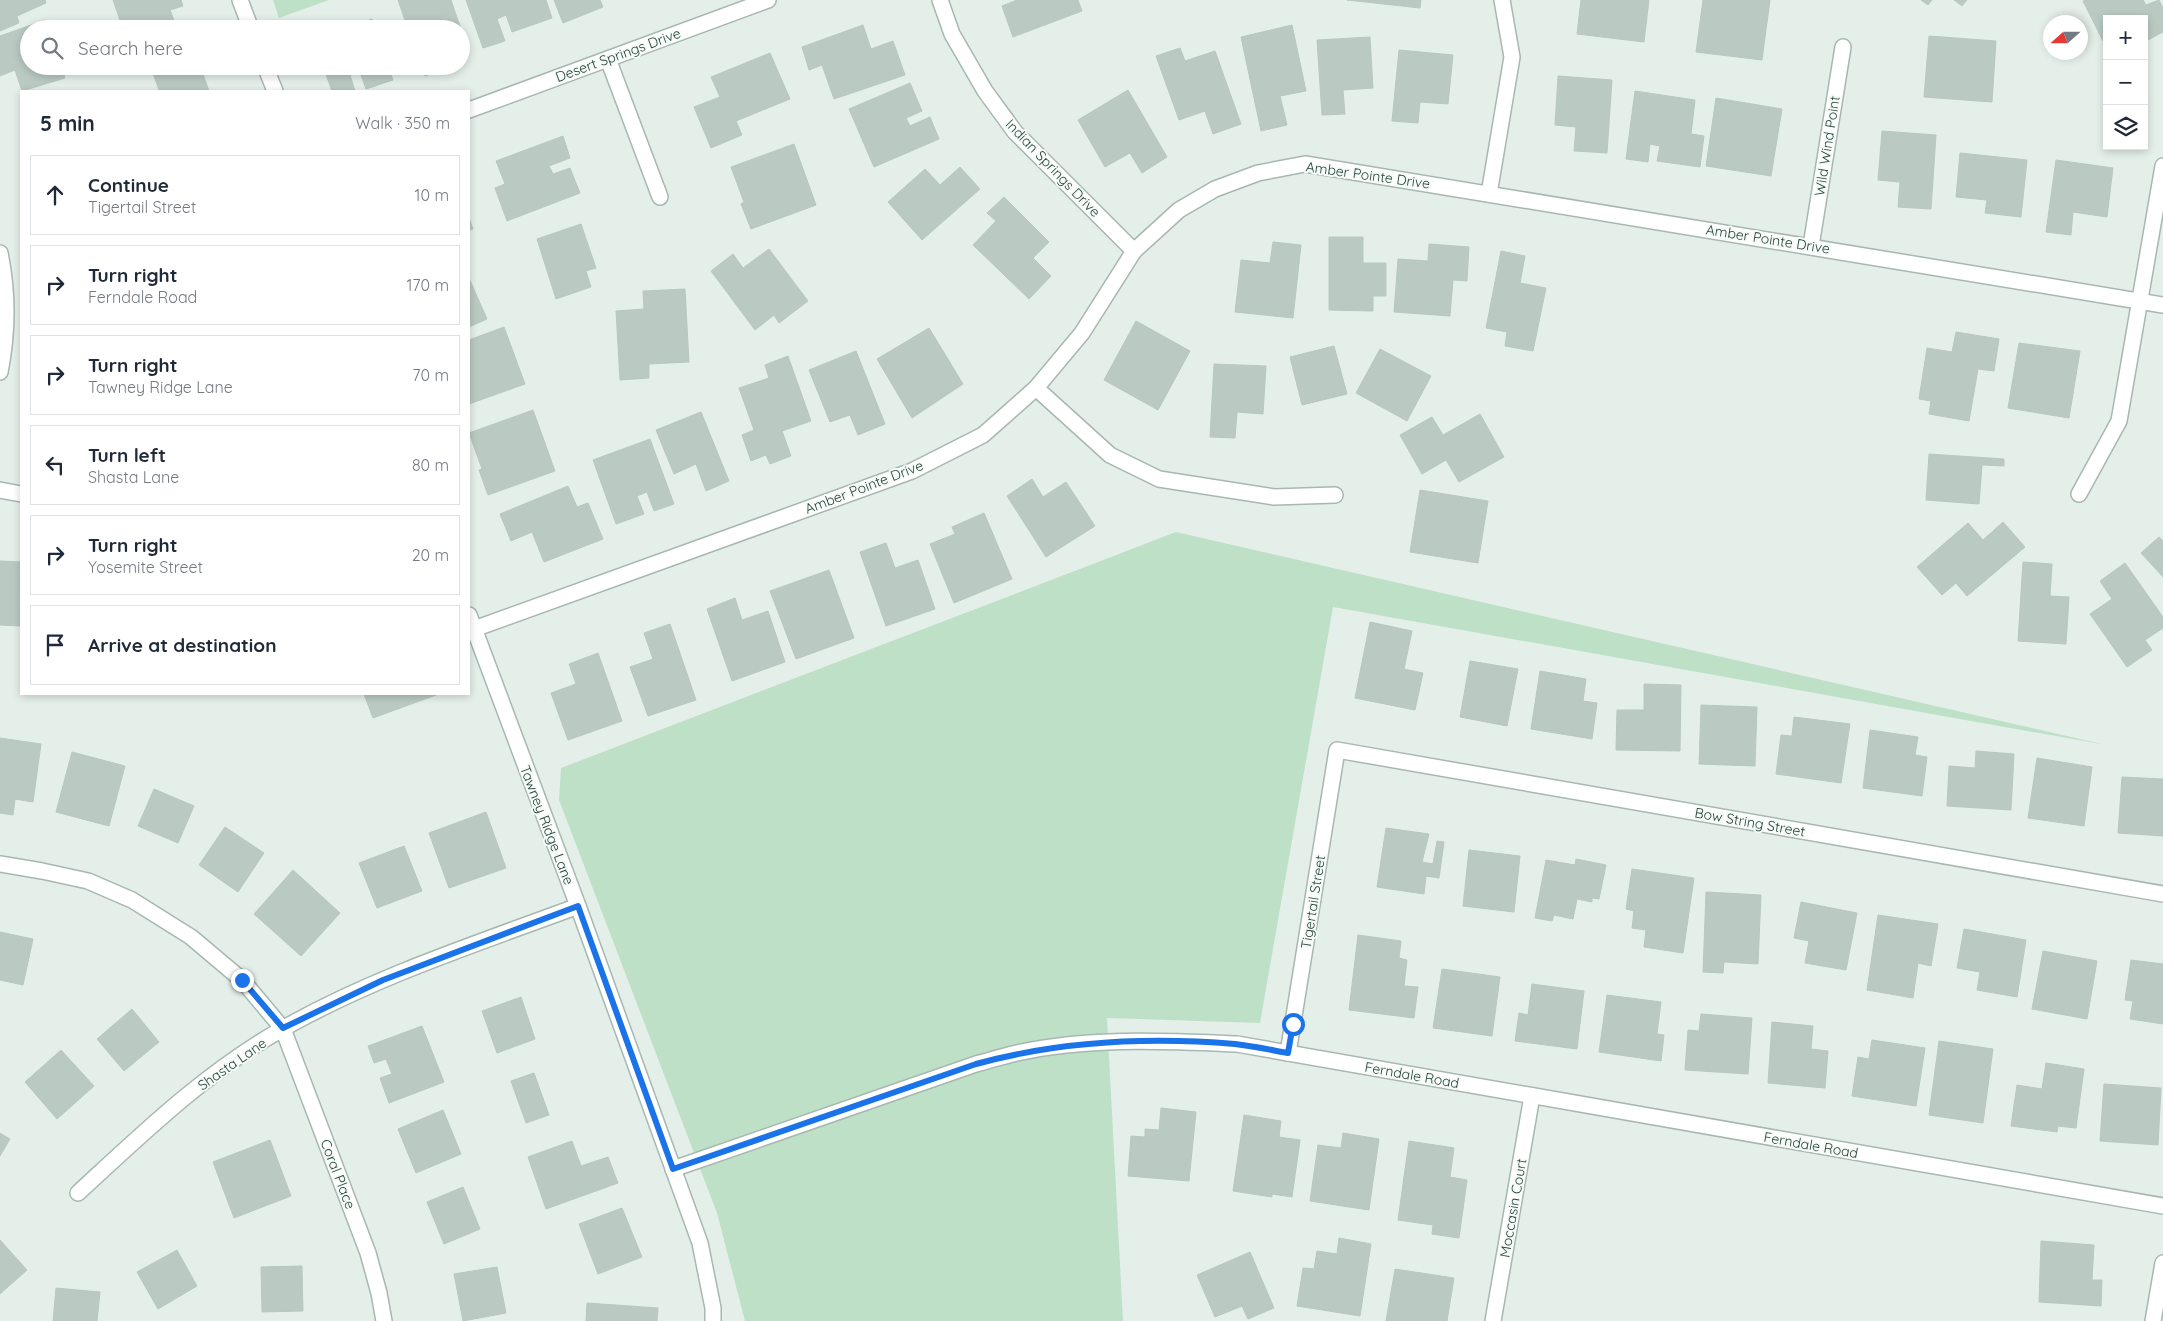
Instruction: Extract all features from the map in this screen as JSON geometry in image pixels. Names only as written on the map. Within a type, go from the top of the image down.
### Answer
[{"type":"street","points":[[240,0],[248,20]]},
{"type":"street","name":"Desert Springs Drive","points":[[470,110],[768,0]]},
{"type":"street","name":"Indian Springs Drive","points":[[940,0],[957,42],[985,91],[1015,132],[1134,251]]},
{"type":"street","points":[[1489,194],[1512,57],[1502,0]]},
{"type":"street","name":"Wild Wind Point","points":[[1810,246],[1843,47]]},
{"type":"street","points":[[608,59],[660,197]]},
{"type":"street","points":[[269,75],[275,90]]},
{"type":"street","name":"Amber Pointe Drive","points":[[474,629],[912,471],[983,435],[1036,388],[1082,333],[1134,251],[1178,210],[1216,189],[1258,173],[1305,164],[2163,305]]},
{"type":"street","points":[[2079,494],[2119,421],[2163,166]]},
{"type":"street","points":[[0,253],[6,280],[6,341],[0,372]]},
{"type":"street","points":[[1036,388],[1110,455],[1159,478],[1274,497],[1335,495]]},
{"type":"street","points":[[0,490],[20,494]]},
{"type":"street","name":"Tawney Ridge Lane","points":[[470,618],[578,906],[700,1243],[713,1308],[713,1321]]},
{"type":"street","name":"Bow String Street","points":[[1337,750],[2163,894]]},
{"type":"street","name":"Tigertail Street","points":[[1288,1053],[1337,750]]},
{"type":"street","name":"Coral Place","points":[[0,864],[88,881],[132,900],[191,937],[242,980],[283,1028],[368,1253],[379,1293],[384,1321]]},
{"type":"street","name":"Shasta Lane","points":[[78,1193],[181,1100],[245,1052],[283,1028],[383,980],[578,906]]},
{"type":"street","name":"Ferndale Road","points":[[673,1169],[976,1064],[1018,1052],[1069,1045],[1125,1042],[1187,1042],[1237,1044],[2163,1206]]},
{"type":"street","name":"Moccasin Court","points":[[1494,1321],[1532,1096]]},
{"type":"street","points":[[2153,1321],[2163,1263]]},
{"type":"green space","points":[[273,0],[329,0],[279,18]]},
{"type":"green space","points":[[1176,532],[2106,745],[1333,607],[1260,1023],[1107,1018],[1123,1321],[745,1321],[717,1213],[559,800],[561,768]]},
{"type":"building","points":[[0,0],[45,0],[46,3],[17,16],[19,23],[0,31]]},
{"type":"building","points":[[113,0],[181,0],[183,6],[170,10],[174,20],[120,20]]},
{"type":"building","points":[[398,0],[451,0],[458,20],[405,20]]},
{"type":"building","points":[[466,0],[546,0],[552,18],[512,32],[506,15],[497,19],[505,41],[483,48]]},
{"type":"building","points":[[554,0],[600,0],[603,7],[563,23]]},
{"type":"building","points":[[1017,0],[1078,0],[1082,11],[1013,37],[1002,6]]},
{"type":"building","points":[[1347,0],[1421,0],[1420,8]]},
{"type":"building","points":[[1581,0],[1649,0],[1644,42],[1577,34]]},
{"type":"building","points":[[1703,0],[1770,0],[1762,60],[1696,52]]},
{"type":"building","points":[[1921,0],[1932,0],[1928,5]]},
{"type":"building","points":[[1954,0],[1967,0],[1962,6]]},
{"type":"building","points":[[2143,0],[2146,5],[2159,0],[2163,8],[2163,32],[2148,40],[2148,15],[2103,15],[2103,41],[2083,1]]},
{"type":"building","points":[[863,25],[871,49],[893,41],[905,75],[834,99],[822,65],[809,70],[802,47]]},
{"type":"building","points":[[1292,25],[1306,91],[1280,96],[1287,125],[1261,131],[1241,37]]},
{"type":"building","points":[[20,29],[20,75],[64,75],[65,78],[22,90],[15,70],[0,76],[0,36]]},
{"type":"building","points":[[1929,36],[1996,41],[1992,102],[1924,97]]},
{"type":"building","points":[[1370,37],[1373,88],[1343,90],[1345,114],[1322,115],[1317,40]]},
{"type":"building","points":[[1180,48],[1185,61],[1215,51],[1241,124],[1213,134],[1205,111],[1179,120],[1156,56]]},
{"type":"building","points":[[1399,50],[1453,55],[1448,104],[1420,102],[1418,123],[1392,121]]},
{"type":"building","points":[[770,53],[790,99],[736,121],[742,135],[711,148],[694,107],[720,97],[711,77]]},
{"type":"building","points":[[154,75],[203,75],[209,90],[159,90]]},
{"type":"building","points":[[326,75],[350,75],[355,90],[332,90]]},
{"type":"building","points":[[361,75],[391,75],[393,80],[366,89]]},
{"type":"building","points":[[1558,76],[1612,80],[1607,153],[1574,151],[1576,127],[1555,125]]},
{"type":"building","points":[[910,83],[922,111],[906,118],[910,126],[930,117],[939,139],[874,167],[849,109]]},
{"type":"building","points":[[1128,90],[1167,157],[1142,173],[1130,153],[1105,167],[1078,120]]},
{"type":"building","points":[[1635,91],[1695,100],[1691,134],[1704,136],[1700,167],[1657,161],[1660,146],[1650,144],[1648,162],[1626,159]]},
{"type":"building","points":[[1716,98],[1782,109],[1771,176],[1706,166]]},
{"type":"building","points":[[1882,131],[1936,135],[1931,209],[1898,207],[1900,182],[1878,180]]},
{"type":"building","points":[[563,136],[570,158],[549,166],[553,174],[570,168],[580,193],[507,221],[495,188],[505,184],[496,161]]},
{"type":"building","points":[[794,144],[816,205],[751,229],[741,204],[744,202],[731,167]]},
{"type":"building","points":[[1960,153],[2027,160],[2021,217],[1985,213],[1987,200],[1956,197]]},
{"type":"building","points":[[2056,160],[2113,168],[2107,217],[2073,212],[2071,235],[2046,232]]},
{"type":"building","points":[[960,167],[980,189],[922,240],[888,202],[925,169],[940,185]]},
{"type":"building","points":[[1004,197],[1049,242],[1033,258],[1051,276],[1029,299],[973,245],[996,221],[987,213]]},
{"type":"building","points":[[581,224],[596,268],[586,271],[591,287],[556,299],[537,239]]},
{"type":"building","points":[[1329,237],[1363,237],[1363,263],[1386,263],[1386,296],[1373,296],[1373,311],[1329,310]]},
{"type":"building","points":[[1273,242],[1301,245],[1293,318],[1235,312],[1241,260],[1270,263]]},
{"type":"building","points":[[1429,244],[1469,247],[1467,281],[1453,280],[1450,316],[1394,312],[1398,259],[1428,261]]},
{"type":"building","points":[[769,249],[808,301],[779,323],[774,315],[755,330],[711,271],[733,254],[743,268]]},
{"type":"building","points":[[1501,251],[1525,256],[1520,283],[1546,288],[1533,351],[1505,346],[1507,332],[1486,328]]},
{"type":"building","points":[[470,280],[487,319],[470,327]]},
{"type":"building","points":[[685,289],[689,362],[649,364],[649,378],[620,380],[616,311],[644,309],[643,291]]},
{"type":"building","points":[[1136,321],[1190,351],[1158,410],[1104,380]]},
{"type":"building","points":[[504,327],[525,384],[470,404],[470,340]]},
{"type":"building","points":[[929,328],[963,384],[912,418],[877,359]]},
{"type":"building","points":[[1956,332],[1999,339],[1994,371],[1978,369],[1969,421],[1929,414],[1931,401],[1919,399],[1927,348],[1952,352]]},
{"type":"building","points":[[2019,343],[2080,351],[2069,418],[2008,408]]},
{"type":"building","points":[[1334,346],[1347,394],[1302,405],[1290,357]]},
{"type":"building","points":[[1380,349],[1431,376],[1407,421],[1356,393]]},
{"type":"building","points":[[856,351],[885,424],[858,435],[850,415],[830,422],[809,370]]},
{"type":"building","points":[[788,356],[811,421],[782,431],[791,456],[770,464],[766,455],[751,461],[742,435],[754,430],[739,388],[769,378],[765,365]]},
{"type":"building","points":[[1214,364],[1266,366],[1263,414],[1237,412],[1235,438],[1210,437]]},
{"type":"building","points":[[533,410],[555,471],[488,495],[479,470],[482,469],[470,433]]},
{"type":"building","points":[[701,412],[729,481],[706,491],[696,464],[674,474],[656,430]]},
{"type":"building","points":[[1480,414],[1504,457],[1459,482],[1446,460],[1422,474],[1400,435],[1432,417],[1443,435]]},
{"type":"building","points":[[650,439],[674,504],[654,511],[647,492],[637,496],[644,514],[616,524],[593,460]]},
{"type":"building","points":[[1929,454],[2004,459],[2004,466],[1982,465],[1979,504],[1926,500]]},
{"type":"building","points":[[1032,479],[1043,497],[1066,482],[1095,526],[1046,557],[1007,496]]},
{"type":"building","points":[[568,486],[577,507],[588,503],[603,539],[544,562],[532,532],[511,541],[500,514]]},
{"type":"building","points":[[1420,490],[1488,501],[1478,563],[1410,552]]},
{"type":"building","points":[[984,513],[1012,579],[954,603],[930,544],[955,534],[952,527]]},
{"type":"building","points":[[2003,522],[2025,547],[1967,596],[1956,583],[1942,595],[1917,567],[1968,523],[1983,540]]},
{"type":"building","points":[[2159,537],[2163,541],[2163,577],[2141,553]]},
{"type":"building","points":[[886,543],[895,568],[918,560],[935,609],[886,626],[860,552]]},
{"type":"building","points":[[0,561],[20,562],[20,626],[0,625]]},
{"type":"building","points":[[2023,562],[2052,564],[2050,596],[2069,597],[2066,644],[2018,641]]},
{"type":"building","points":[[2125,563],[2163,617],[2163,628],[2145,640],[2152,650],[2127,667],[2090,614],[2112,599],[2100,581]]},
{"type":"building","points":[[829,570],[854,638],[796,659],[770,591]]},
{"type":"building","points":[[735,598],[742,620],[768,611],[785,662],[732,681],[707,609]]},
{"type":"building","points":[[1370,622],[1412,631],[1404,669],[1423,673],[1415,710],[1355,698]]},
{"type":"building","points":[[670,624],[696,700],[648,716],[630,667],[653,659],[644,633]]},
{"type":"building","points":[[598,653],[622,721],[568,740],[551,693],[576,684],[569,664]]},
{"type":"building","points":[[1470,661],[1518,669],[1507,726],[1460,717]]},
{"type":"building","points":[[1540,671],[1586,679],[1583,701],[1597,703],[1592,739],[1531,729]]},
{"type":"building","points":[[1644,684],[1681,685],[1680,751],[1616,750],[1617,710],[1644,710]]},
{"type":"building","points":[[364,695],[436,695],[373,718]]},
{"type":"building","points":[[1701,705],[1757,707],[1755,766],[1699,764]]},
{"type":"building","points":[[1794,717],[1850,724],[1841,783],[1776,774],[1781,735],[1792,736]]},
{"type":"building","points":[[1870,730],[1918,737],[1915,755],[1927,757],[1922,796],[1863,788]]},
{"type":"building","points":[[0,738],[41,744],[33,802],[15,799],[13,815],[0,813]]},
{"type":"building","points":[[1976,751],[2014,754],[2011,810],[1947,806],[1949,766],[1975,768]]},
{"type":"building","points":[[72,752],[125,766],[109,826],[56,812]]},
{"type":"building","points":[[2037,758],[2092,767],[2084,826],[2028,818]]},
{"type":"building","points":[[2122,777],[2163,779],[2163,836],[2118,833]]},
{"type":"building","points":[[154,789],[194,806],[178,843],[138,826]]},
{"type":"building","points":[[486,812],[506,868],[449,888],[429,833]]},
{"type":"building","points":[[225,827],[264,853],[238,892],[199,865]]},
{"type":"building","points":[[1386,828],[1429,834],[1422,862],[1433,864],[1437,841],[1444,842],[1439,878],[1426,876],[1424,894],[1377,887]]},
{"type":"building","points":[[404,846],[422,891],[377,908],[359,863]]},
{"type":"building","points":[[1469,850],[1520,856],[1514,912],[1463,906]]},
{"type":"building","points":[[1576,859],[1606,865],[1599,899],[1592,898],[1592,902],[1577,899],[1573,919],[1554,915],[1552,921],[1535,918],[1546,860],[1575,865]]},
{"type":"building","points":[[1632,869],[1694,878],[1683,953],[1644,947],[1646,930],[1632,928],[1634,911],[1626,909]]},
{"type":"building","points":[[293,870],[340,913],[301,956],[254,914]]},
{"type":"building","points":[[1706,892],[1761,895],[1758,964],[1724,962],[1723,973],[1703,972]]},
{"type":"building","points":[[1801,902],[1857,913],[1846,970],[1805,963],[1809,941],[1794,938]]},
{"type":"building","points":[[1878,915],[1938,924],[1931,966],[1918,963],[1913,998],[1867,990]]},
{"type":"building","points":[[1964,929],[2026,940],[2017,997],[1977,990],[1980,972],[1957,968]]},
{"type":"building","points":[[0,932],[33,939],[23,985],[0,980]]},
{"type":"building","points":[[1358,935],[1401,941],[1399,958],[1407,960],[1404,986],[1418,987],[1414,1018],[1349,1010]]},
{"type":"building","points":[[2043,951],[2097,961],[2087,1019],[2032,1009]]},
{"type":"building","points":[[2131,960],[2163,964],[2163,1024],[2130,1019],[2133,1001],[2125,1000]]},
{"type":"building","points":[[1442,969],[1500,977],[1492,1036],[1433,1028]]},
{"type":"building","points":[[1532,984],[1584,991],[1577,1049],[1515,1041],[1519,1013],[1528,1015]]},
{"type":"building","points":[[1607,995],[1661,1002],[1657,1034],[1664,1035],[1661,1061],[1599,1052]]},
{"type":"building","points":[[521,997],[535,1039],[497,1053],[482,1011]]},
{"type":"building","points":[[132,1009],[159,1042],[124,1071],[97,1039]]},
{"type":"building","points":[[1701,1014],[1752,1018],[1748,1074],[1685,1070],[1688,1030],[1699,1031]]},
{"type":"building","points":[[1772,1022],[1813,1026],[1811,1049],[1828,1051],[1825,1088],[1768,1083]]},
{"type":"building","points":[[422,1026],[444,1082],[389,1103],[380,1078],[392,1074],[386,1059],[374,1063],[368,1046]]},
{"type":"building","points":[[1872,1040],[1925,1048],[1916,1106],[1852,1096],[1858,1057],[1869,1059]]},
{"type":"building","points":[[1939,1041],[1993,1049],[1983,1123],[1929,1115]]},
{"type":"building","points":[[61,1050],[94,1086],[57,1119],[25,1082]]},
{"type":"building","points":[[2046,1063],[2084,1069],[2076,1128],[2058,1126],[2057,1132],[2011,1126],[2017,1085],[2042,1089]]},
{"type":"building","points":[[534,1073],[549,1115],[526,1123],[511,1081]]},
{"type":"building","points":[[2104,1084],[2161,1088],[2158,1145],[2100,1141]]},
{"type":"building","points":[[1161,1108],[1196,1112],[1189,1181],[1128,1176],[1131,1136],[1145,1137],[1145,1129],[1159,1130]]},
{"type":"building","points":[[443,1110],[461,1154],[416,1173],[398,1129]]},
{"type":"building","points":[[1244,1115],[1281,1121],[1279,1137],[1300,1140],[1292,1197],[1272,1194],[1272,1197],[1233,1191]]},
{"type":"building","points":[[0,1133],[10,1139],[0,1156]]},
{"type":"building","points":[[1343,1133],[1379,1139],[1369,1210],[1310,1201],[1318,1145],[1341,1148]]},
{"type":"building","points":[[270,1140],[291,1196],[234,1218],[213,1162]]},
{"type":"building","points":[[572,1141],[581,1166],[608,1157],[618,1183],[546,1209],[528,1157]]},
{"type":"building","points":[[1409,1141],[1454,1148],[1450,1177],[1467,1180],[1459,1238],[1432,1234],[1433,1225],[1398,1220]]},
{"type":"building","points":[[463,1187],[480,1229],[444,1244],[427,1202]]},
{"type":"building","points":[[622,1208],[642,1257],[598,1274],[579,1224]]},
{"type":"building","points":[[1339,1238],[1371,1244],[1360,1316],[1297,1306],[1303,1268],[1314,1269],[1317,1251],[1337,1254]]},
{"type":"building","points":[[0,1240],[27,1270],[0,1294]]},
{"type":"building","points":[[2041,1241],[2094,1245],[2092,1280],[2102,1280],[2101,1306],[2039,1302]]},
{"type":"building","points":[[177,1250],[197,1286],[158,1309],[137,1272]]},
{"type":"building","points":[[1250,1252],[1274,1308],[1248,1319],[1242,1306],[1215,1317],[1197,1275]]},
{"type":"building","points":[[302,1266],[303,1311],[262,1312],[261,1267]]},
{"type":"building","points":[[497,1267],[506,1313],[463,1321],[454,1274]]},
{"type":"building","points":[[1395,1269],[1454,1278],[1447,1321],[1386,1321]]},
{"type":"building","points":[[56,1288],[100,1292],[97,1321],[53,1321]]},
{"type":"building","points":[[587,1303],[658,1308],[657,1321],[586,1321]]},
{"type":"route","points":[[242,980],[283,1028],[383,980],[578,906],[673,1169],[976,1064],[1018,1052],[1069,1045],[1125,1042],[1187,1042],[1237,1044],[1288,1053],[1293,1024]]}]
